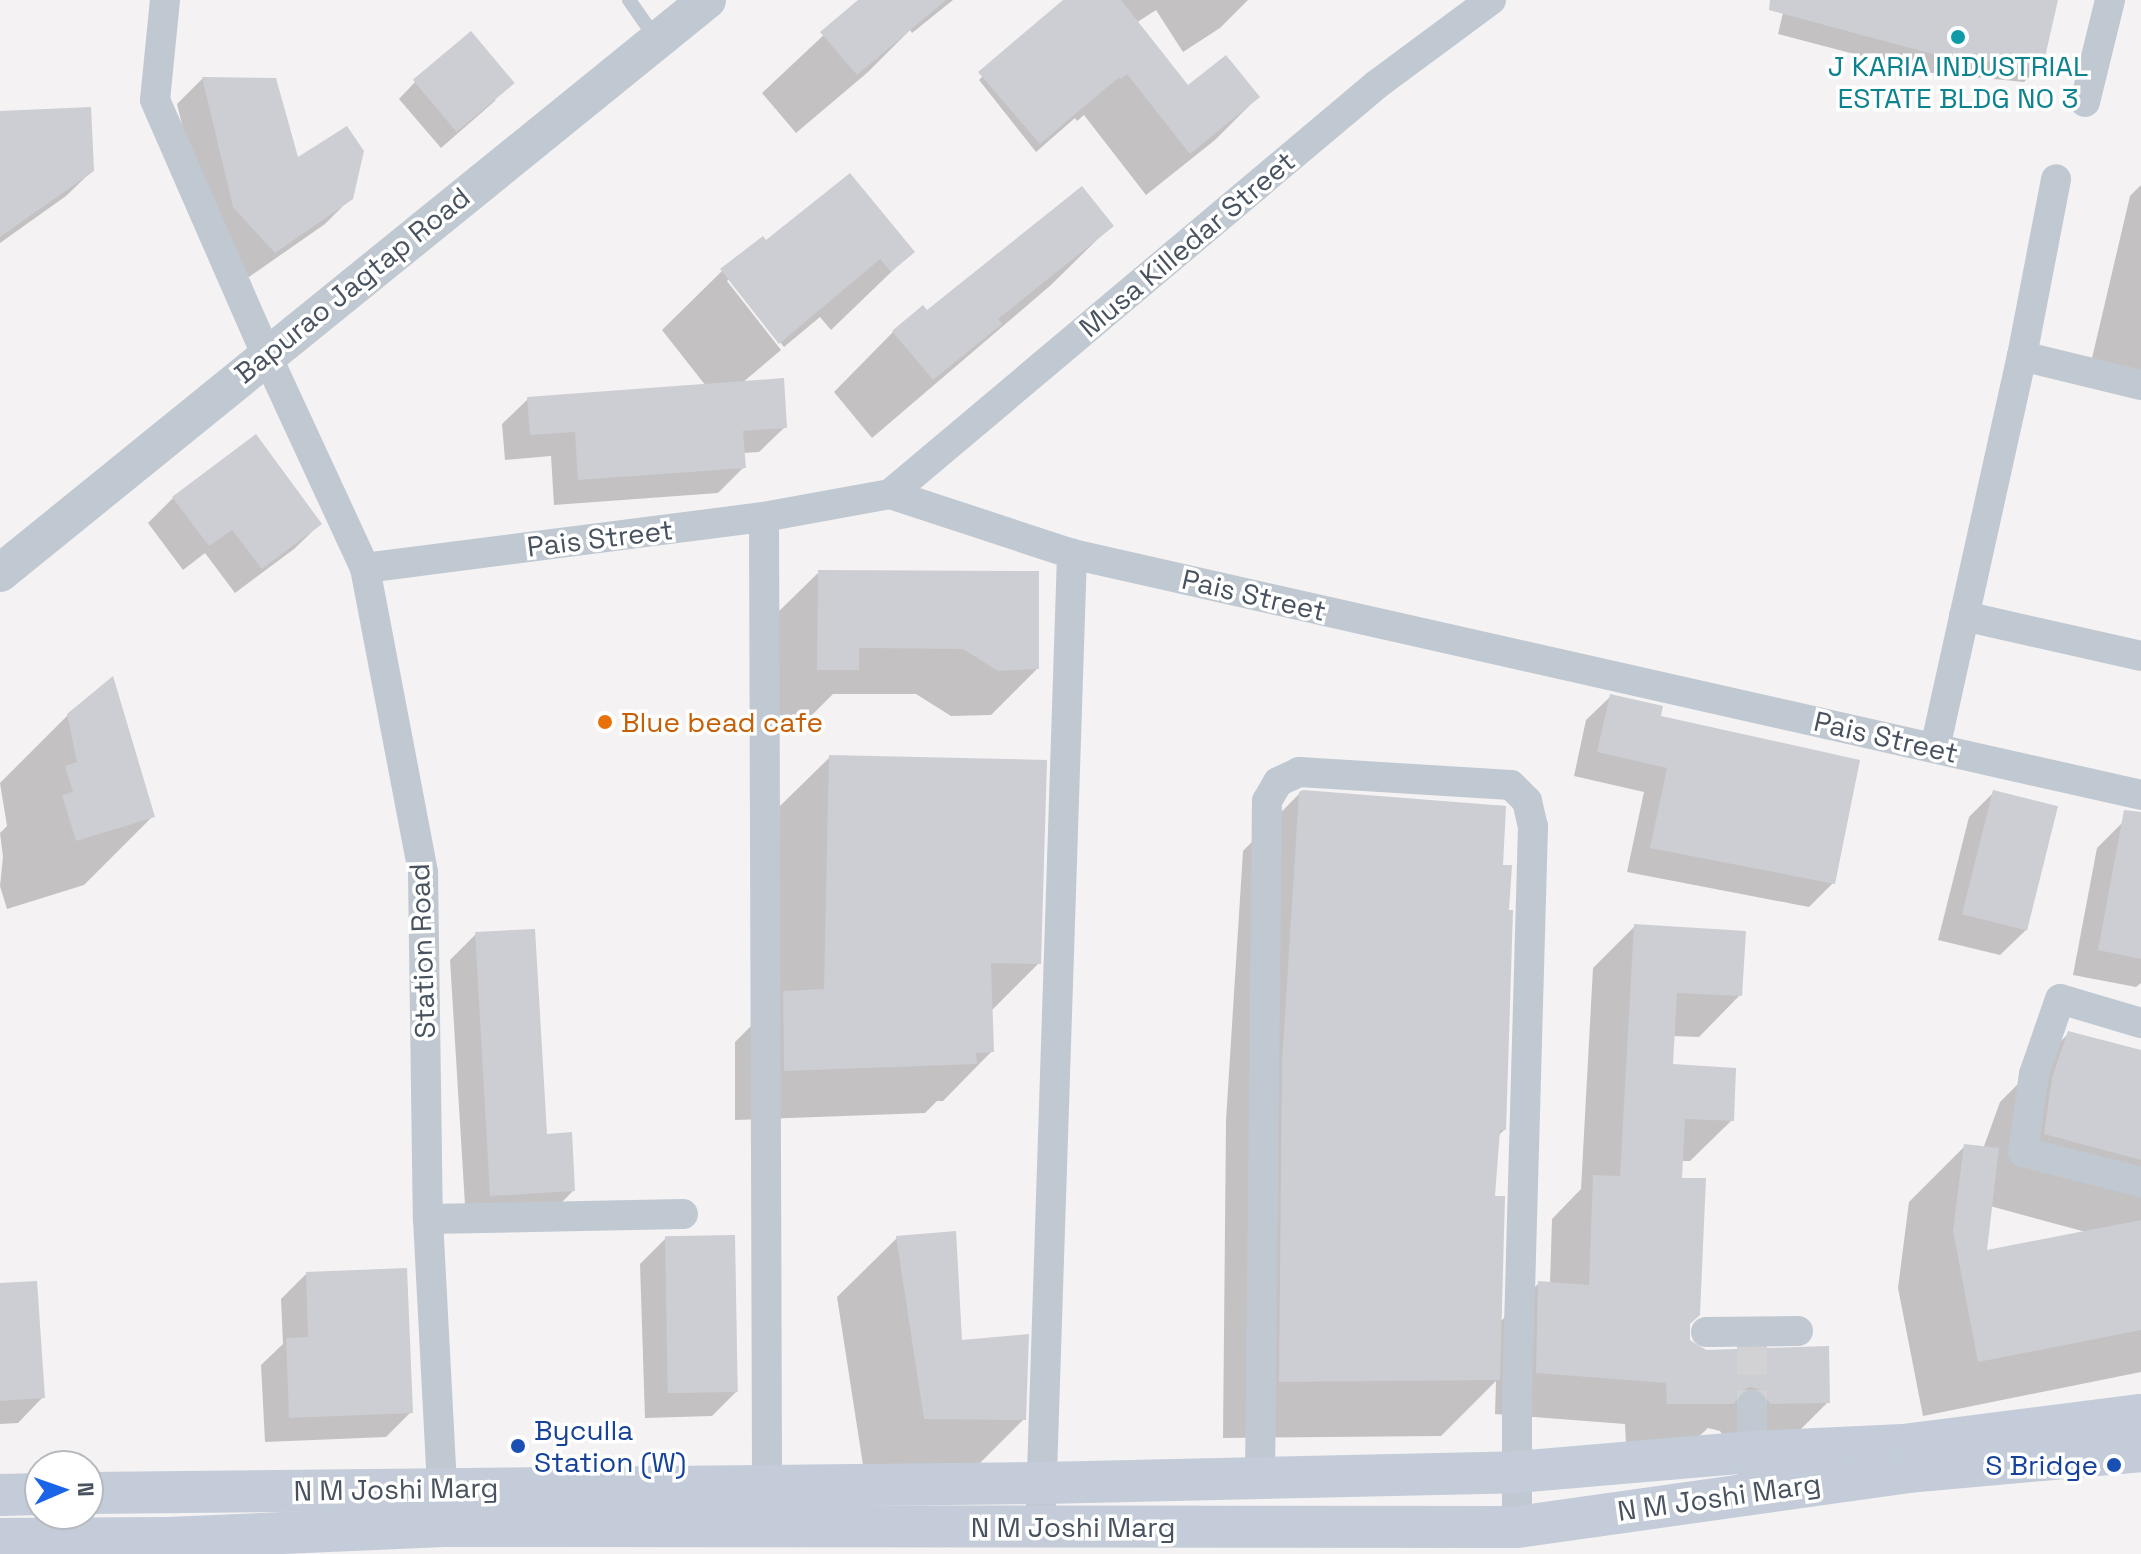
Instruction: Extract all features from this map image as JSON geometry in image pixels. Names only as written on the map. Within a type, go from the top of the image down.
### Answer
[{"type":"main road","name":"N M Joshi Marg","points":[[0,1539],[169,1523],[443,1518],[1040,1528],[1344,1524],[1517,1527],[1752,1472],[1903,1445],[2141,1415]]},
{"type":"main road","name":"N M Joshi Marg","points":[[443,1518],[767,1485],[1043,1483],[1517,1472],[1907,1472],[2141,1451]]},
{"type":"main road","points":[[1343,1476],[1344,1524]]},
{"type":"main road","points":[[0,1495],[24,1494]]},
{"type":"main road","name":"N M Joshi Marg","points":[[104,1499],[169,1523]]},
{"type":"street","name":"Station Road","points":[[165,0],[155,100],[266,354],[365,568],[423,873],[428,1219],[443,1518]]},
{"type":"street","name":"Bapurao Jagtap Road","points":[[0,573],[266,354],[707,0]]},
{"type":"street","name":"Musa Killedar Street","points":[[890,494],[1376,85],[1491,0]]},
{"type":"street","points":[[2085,102],[2110,0]]},
{"type":"street","points":[[1935,748],[2022,356],[2056,179]]},
{"type":"street","points":[[2022,356],[2141,385]]},
{"type":"street","name":"Pais Street","points":[[365,568],[764,517],[890,494],[1072,554],[2141,795]]},
{"type":"street","points":[[764,517],[767,1485]]},
{"type":"street","points":[[1040,1528],[1072,554]]},
{"type":"street","points":[[1964,616],[2141,656]]},
{"type":"street","points":[[1260,1479],[1267,801],[1278,782],[1299,772],[1511,785],[1527,801],[1533,826],[1517,1527]]},
{"type":"street","points":[[2141,1023],[2060,999],[2034,1074],[2023,1152],[2141,1182]]},
{"type":"street","points":[[428,1219],[683,1214]]},
{"type":"street","points":[[1706,1332],[1752,1338],[1798,1331]]},
{"type":"street","points":[[1752,1405],[1752,1472]]},
{"type":"lane","points":[[629,0],[657,40]]},
{"type":"building","points":[[858,0],[946,0],[857,75],[820,32]]},
{"type":"building","points":[[1063,0],[1121,0],[1188,85],[1226,55],[1260,97],[1190,154],[1127,74],[1121,79],[1119,77],[1040,144],[978,72]]},
{"type":"building","name":"J KARIA INDUSTRIAL ESTATE BLDG NO 3","points":[[1770,0],[2058,0],[2043,66],[1940,56],[1769,10]]},
{"type":"building","points":[[471,31],[515,83],[456,132],[413,80]]},
{"type":"building","points":[[202,77],[276,78],[298,157],[347,126],[364,151],[353,199],[275,253],[233,207]]},
{"type":"building","points":[[91,107],[94,171],[0,237],[0,111]]},
{"type":"building","points":[[850,173],[915,252],[891,272],[880,259],[779,344],[720,269],[763,236],[766,240]]},
{"type":"building","points":[[1082,186],[1114,226],[998,319],[1002,324],[933,380],[892,331],[923,305],[927,310]]},
{"type":"building","points":[[784,378],[787,428],[743,431],[746,468],[578,480],[575,432],[530,435],[527,397]]},
{"type":"building","points":[[256,434],[322,524],[262,569],[232,530],[209,546],[172,497]]},
{"type":"building","points":[[818,570],[1039,571],[1039,669],[998,671],[963,649],[859,648],[859,670],[817,670]]},
{"type":"building","points":[[113,676],[155,817],[76,841],[62,795],[73,792],[65,766],[77,762],[67,714]]},
{"type":"building","points":[[1610,694],[1663,706],[1661,716],[1860,760],[1835,884],[1650,848],[1667,768],[1597,752]]},
{"type":"building","points":[[829,755],[1047,760],[1041,964],[991,963],[994,1052],[976,1053],[977,1064],[784,1071],[783,991],[824,989]]},
{"type":"building","points":[[1993,790],[2058,806],[2027,930],[1962,914]]},
{"type":"building","points":[[1299,792],[1506,806],[1503,865],[1512,865],[1509,910],[1513,910],[1506,1130],[1500,1130],[1495,1196],[1505,1196],[1500,1380],[1279,1382],[1282,1062]]},
{"type":"building","points":[[2124,810],[2141,812],[2141,959],[2098,950]]},
{"type":"building","points":[[1634,924],[1746,931],[1742,996],[1677,993],[1673,1064],[1736,1068],[1734,1121],[1685,1119],[1682,1178],[1706,1178],[1700,1315],[1690,1324],[1690,1340],[1706,1350],[1829,1346],[1830,1403],[1770,1404],[1762,1390],[1751,1387],[1742,1390],[1734,1404],[1667,1404],[1666,1383],[1536,1373],[1538,1281],[1589,1285],[1593,1175],[1620,1176]]},
{"type":"building","points":[[535,929],[547,1134],[572,1132],[575,1191],[490,1196],[475,932]]},
{"type":"building","points":[[2068,1031],[2141,1050],[2141,1160],[2044,1134],[2052,1078]]},
{"type":"building","points":[[1964,1144],[1999,1148],[1987,1250],[2141,1220],[2141,1330],[1978,1362],[1953,1231]]},
{"type":"building","points":[[956,1231],[962,1340],[1029,1334],[1026,1420],[924,1419],[896,1236]]},
{"type":"building","points":[[735,1235],[738,1392],[668,1393],[665,1236]]},
{"type":"building","points":[[407,1268],[413,1413],[289,1418],[286,1338],[308,1337],[306,1272]]},
{"type":"building","points":[[37,1281],[45,1398],[0,1401],[0,1283]]},
{"type":"tunnel","points":[[1752,1345],[1752,1405]]},
{"type":"place","name":"J KARIA INDUSTRIAL ESTATE BLDG NO 3","points":[[1958,37]]},
{"type":"place","name":"Blue bead cafe","points":[[605,722]]},
{"type":"place","name":"Byculla Station (W)","points":[[518,1446]]},
{"type":"place","name":"S Bridge","points":[[2114,1465]]}]
